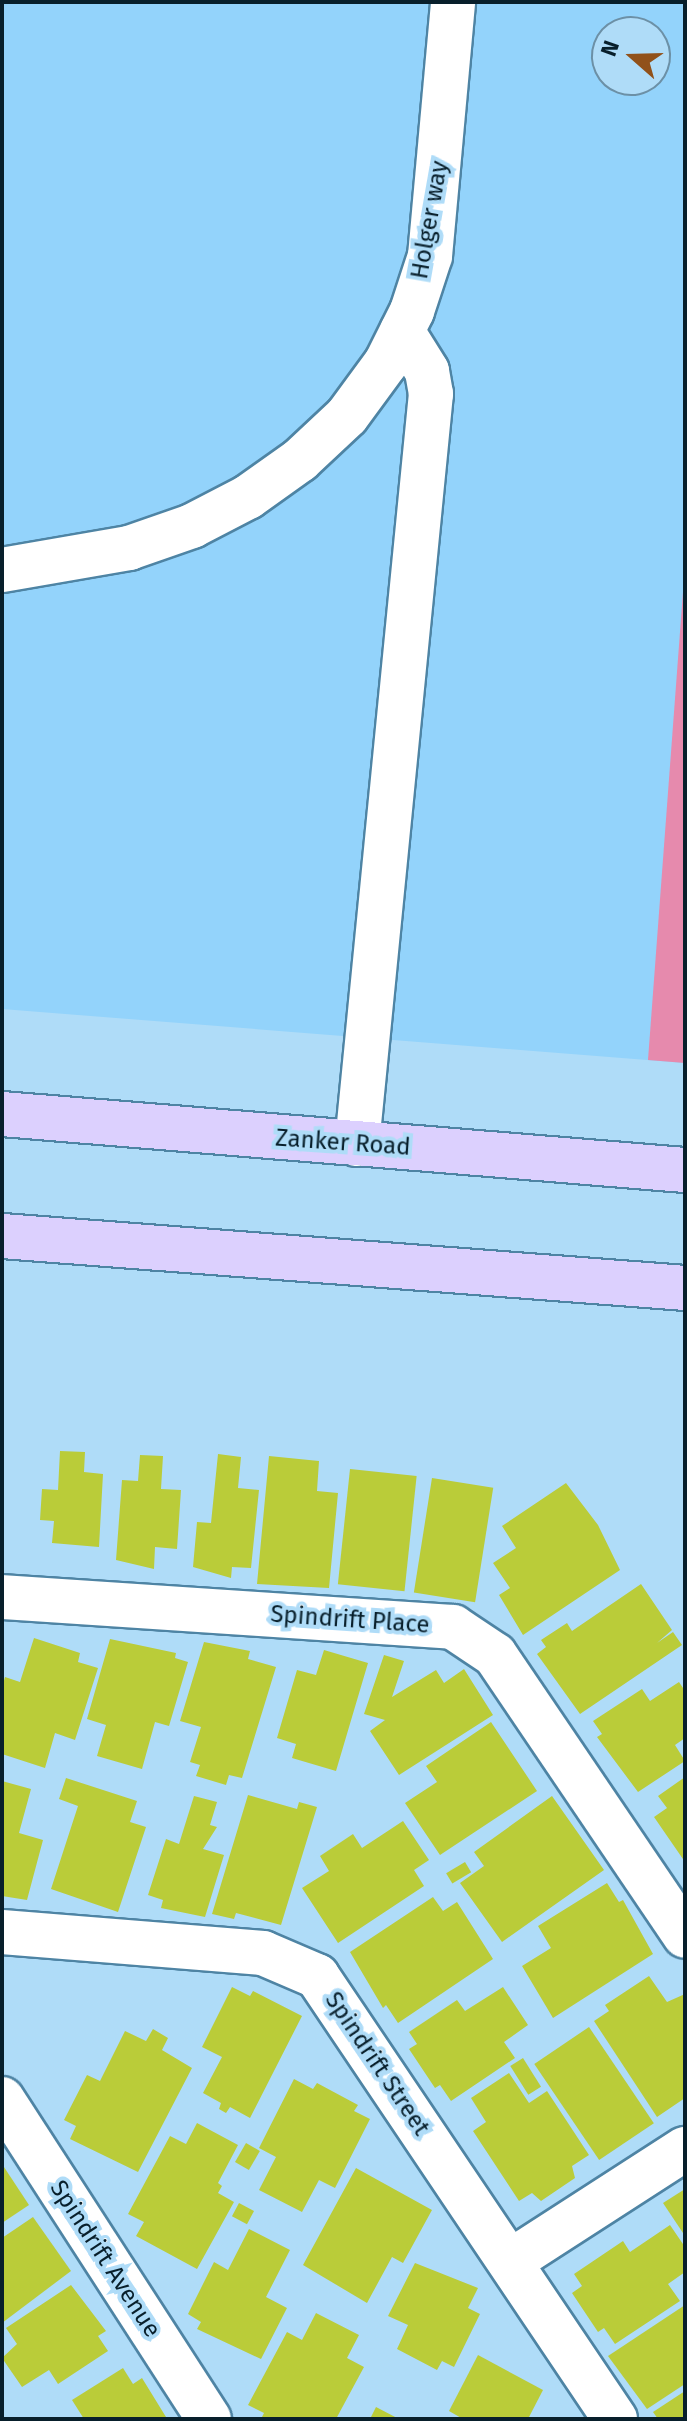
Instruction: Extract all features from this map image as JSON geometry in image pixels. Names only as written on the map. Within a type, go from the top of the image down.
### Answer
[{"type":"main road","name":"Zanker Road","points":[[2,1114],[685,1170]]},
{"type":"main road","points":[[2,1236],[685,1288]]},
{"type":"lane","name":"Holger way","points":[[2,570],[129,548],[192,526],[248,497],[300,460],[347,416],[402,331],[430,256],[453,2]]},
{"type":"lane","points":[[357,1144],[431,394],[427,371],[402,331]]},
{"type":"lane","name":"Spindrift Place","points":[[2,1597],[453,1627],[495,1655],[685,1936]]},
{"type":"lane","name":"Spindrift Street","points":[[2,1932],[263,1953],[317,1976],[615,2419]]},
{"type":"lane","name":"Spindrift Avenue","points":[[2,2099],[209,2419]]},
{"type":"lane","points":[[511,2261],[685,2149]]},
{"type":"shaded area","points":[[2,2],[685,2],[685,1063],[2,1009]]},
{"type":"shaded area","points":[[685,565],[685,1063],[648,1060]]},
{"type":"building","points":[[60,1451],[85,1452],[84,1472],[103,1474],[99,1547],[52,1543],[54,1521],[40,1520],[42,1489],[58,1490]]},
{"type":"building","points":[[218,1454],[241,1457],[238,1488],[259,1490],[251,1568],[232,1567],[231,1578],[193,1567],[197,1522],[211,1523]]},
{"type":"building","points":[[140,1455],[163,1456],[161,1489],[181,1490],[177,1549],[155,1547],[154,1569],[116,1560],[122,1480],[138,1481]]},
{"type":"building","points":[[269,1456],[319,1461],[317,1491],[338,1493],[329,1588],[257,1584]]},
{"type":"building","points":[[350,1469],[417,1476],[405,1591],[338,1584]]},
{"type":"building","points":[[432,1478],[493,1488],[475,1602],[414,1593]]},
{"type":"building","points":[[566,1483],[598,1525],[620,1570],[523,1635],[499,1595],[510,1588],[493,1563],[516,1548],[502,1526]]},
{"type":"building","points":[[641,1584],[672,1630],[657,1643],[673,1632],[682,1645],[580,1714],[537,1654],[546,1647],[541,1640],[567,1623],[572,1631]]},
{"type":"building","points":[[34,1638],[80,1653],[78,1662],[98,1668],[75,1740],[55,1733],[45,1768],[2,1754],[2,1688],[5,1677],[20,1682]]},
{"type":"building","points":[[110,1639],[176,1653],[175,1658],[188,1662],[169,1726],[155,1722],[142,1769],[97,1756],[106,1725],[87,1719]]},
{"type":"building","points":[[204,1642],[250,1651],[248,1659],[276,1667],[242,1778],[229,1775],[226,1785],[196,1776],[200,1765],[190,1762],[201,1727],[180,1721]]},
{"type":"building","points":[[324,1650],[368,1663],[336,1771],[292,1758],[296,1744],[277,1738],[297,1670],[316,1675]]},
{"type":"building","points":[[384,1655],[404,1661],[392,1697],[436,1670],[444,1683],[464,1669],[493,1715],[399,1775],[370,1731],[385,1720],[364,1714]]},
{"type":"building","points":[[679,1682],[685,1691],[685,1738],[675,1745],[685,1761],[638,1792],[597,1737],[602,1734],[593,1721],[642,1689],[650,1701]]},
{"type":"building","points":[[491,1722],[537,1791],[440,1855],[405,1803],[437,1782],[426,1766]]},
{"type":"building","points":[[685,1777],[685,1862],[654,1817],[667,1808],[658,1796]]},
{"type":"building","points":[[66,1778],[137,1801],[130,1822],[146,1827],[118,1912],[51,1889],[78,1806],[59,1799]]},
{"type":"building","points":[[2,1781],[31,1789],[19,1833],[43,1840],[27,1900],[2,1896]]},
{"type":"building","points":[[248,1795],[297,1809],[299,1802],[317,1807],[281,1925],[236,1913],[234,1919],[212,1914]]},
{"type":"building","points":[[194,1796],[217,1802],[210,1825],[217,1827],[203,1849],[224,1855],[205,1917],[161,1908],[163,1900],[148,1895],[166,1839],[179,1844]]},
{"type":"building","points":[[552,1796],[604,1870],[502,1942],[460,1883],[484,1866],[474,1852]]},
{"type":"building","points":[[403,1821],[429,1860],[414,1870],[424,1886],[338,1943],[302,1888],[329,1871],[320,1856],[353,1834],[362,1848]]},
{"type":"building","points":[[465,1862],[471,1872],[452,1884],[446,1873]]},
{"type":"building","points":[[607,1883],[619,1902],[623,1900],[653,1954],[553,2018],[522,1966],[551,1948],[538,1926]]},
{"type":"building","points":[[433,1897],[443,1911],[457,1902],[493,1959],[398,2023],[386,2005],[383,2008],[350,1952]]},
{"type":"building","points":[[649,1976],[667,2002],[685,1994],[685,2098],[657,2117],[594,2021],[609,2011],[605,2005]]},
{"type":"building","points":[[232,1987],[250,1996],[253,1991],[302,2016],[250,2118],[230,2107],[226,2113],[219,2109],[221,2103],[203,2093],[222,2057],[202,2047]]},
{"type":"building","points":[[503,1987],[528,2025],[504,2042],[515,2058],[451,2101],[440,2085],[435,2088],[409,2049],[417,2044],[409,2032],[457,2000],[465,2011]]},
{"type":"building","points":[[589,2027],[654,2123],[599,2160],[534,2064]]},
{"type":"building","points":[[153,2029],[168,2038],[162,2050],[192,2068],[138,2172],[70,2139],[76,2126],[64,2120],[87,2075],[100,2081],[125,2031],[146,2041]]},
{"type":"building","points":[[523,2058],[541,2087],[528,2095],[510,2066]]},
{"type":"building","points":[[509,2073],[529,2103],[547,2091],[589,2155],[572,2166],[575,2178],[541,2201],[532,2193],[519,2201],[473,2131],[486,2122],[471,2098]]},
{"type":"building","points":[[294,2079],[313,2089],[317,2083],[358,2105],[354,2111],[370,2119],[335,2188],[319,2180],[302,2212],[259,2190],[276,2157],[259,2148]]},
{"type":"building","points":[[197,2123],[238,2145],[218,2183],[222,2186],[218,2193],[234,2202],[197,2269],[136,2236],[144,2222],[128,2214],[170,2136],[186,2144]]},
{"type":"building","points":[[246,2143],[260,2151],[249,2170],[235,2162]]},
{"type":"building","points":[[2,2164],[29,2205],[2,2223]]},
{"type":"building","points":[[356,2168],[432,2210],[403,2263],[392,2257],[367,2303],[303,2265]]},
{"type":"building","points":[[685,2189],[685,2236],[663,2203]]},
{"type":"building","points":[[239,2203],[254,2211],[247,2224],[232,2216]]},
{"type":"building","points":[[33,2217],[71,2271],[2,2323],[2,2238]]},
{"type":"building","points":[[670,2225],[685,2247],[685,2272],[668,2284],[680,2301],[615,2344],[604,2328],[598,2332],[572,2293],[582,2286],[574,2274],[623,2241],[630,2252]]},
{"type":"building","points":[[249,2229],[290,2250],[266,2297],[287,2308],[261,2359],[197,2329],[201,2322],[188,2314],[214,2262],[228,2270]]},
{"type":"building","points":[[415,2263],[478,2288],[468,2308],[480,2314],[454,2367],[442,2361],[437,2370],[397,2349],[408,2325],[388,2316]]},
{"type":"building","points":[[71,2285],[106,2331],[98,2336],[108,2351],[58,2384],[49,2370],[22,2387],[2,2358],[17,2344],[6,2328]]},
{"type":"building","points":[[685,2305],[685,2384],[647,2409],[608,2356]]},
{"type":"building","points":[[316,2313],[359,2335],[347,2358],[364,2367],[336,2419],[261,2419],[264,2413],[248,2405],[287,2332],[302,2340]]},
{"type":"building","points":[[478,2355],[543,2390],[528,2419],[463,2419],[449,2411]]},
{"type":"building","points":[[123,2368],[133,2384],[142,2378],[166,2417],[84,2419],[72,2400]]},
{"type":"building","points":[[685,2391],[685,2419],[658,2419],[653,2412]]},
{"type":"building","points":[[376,2407],[399,2419],[370,2419]]}]
